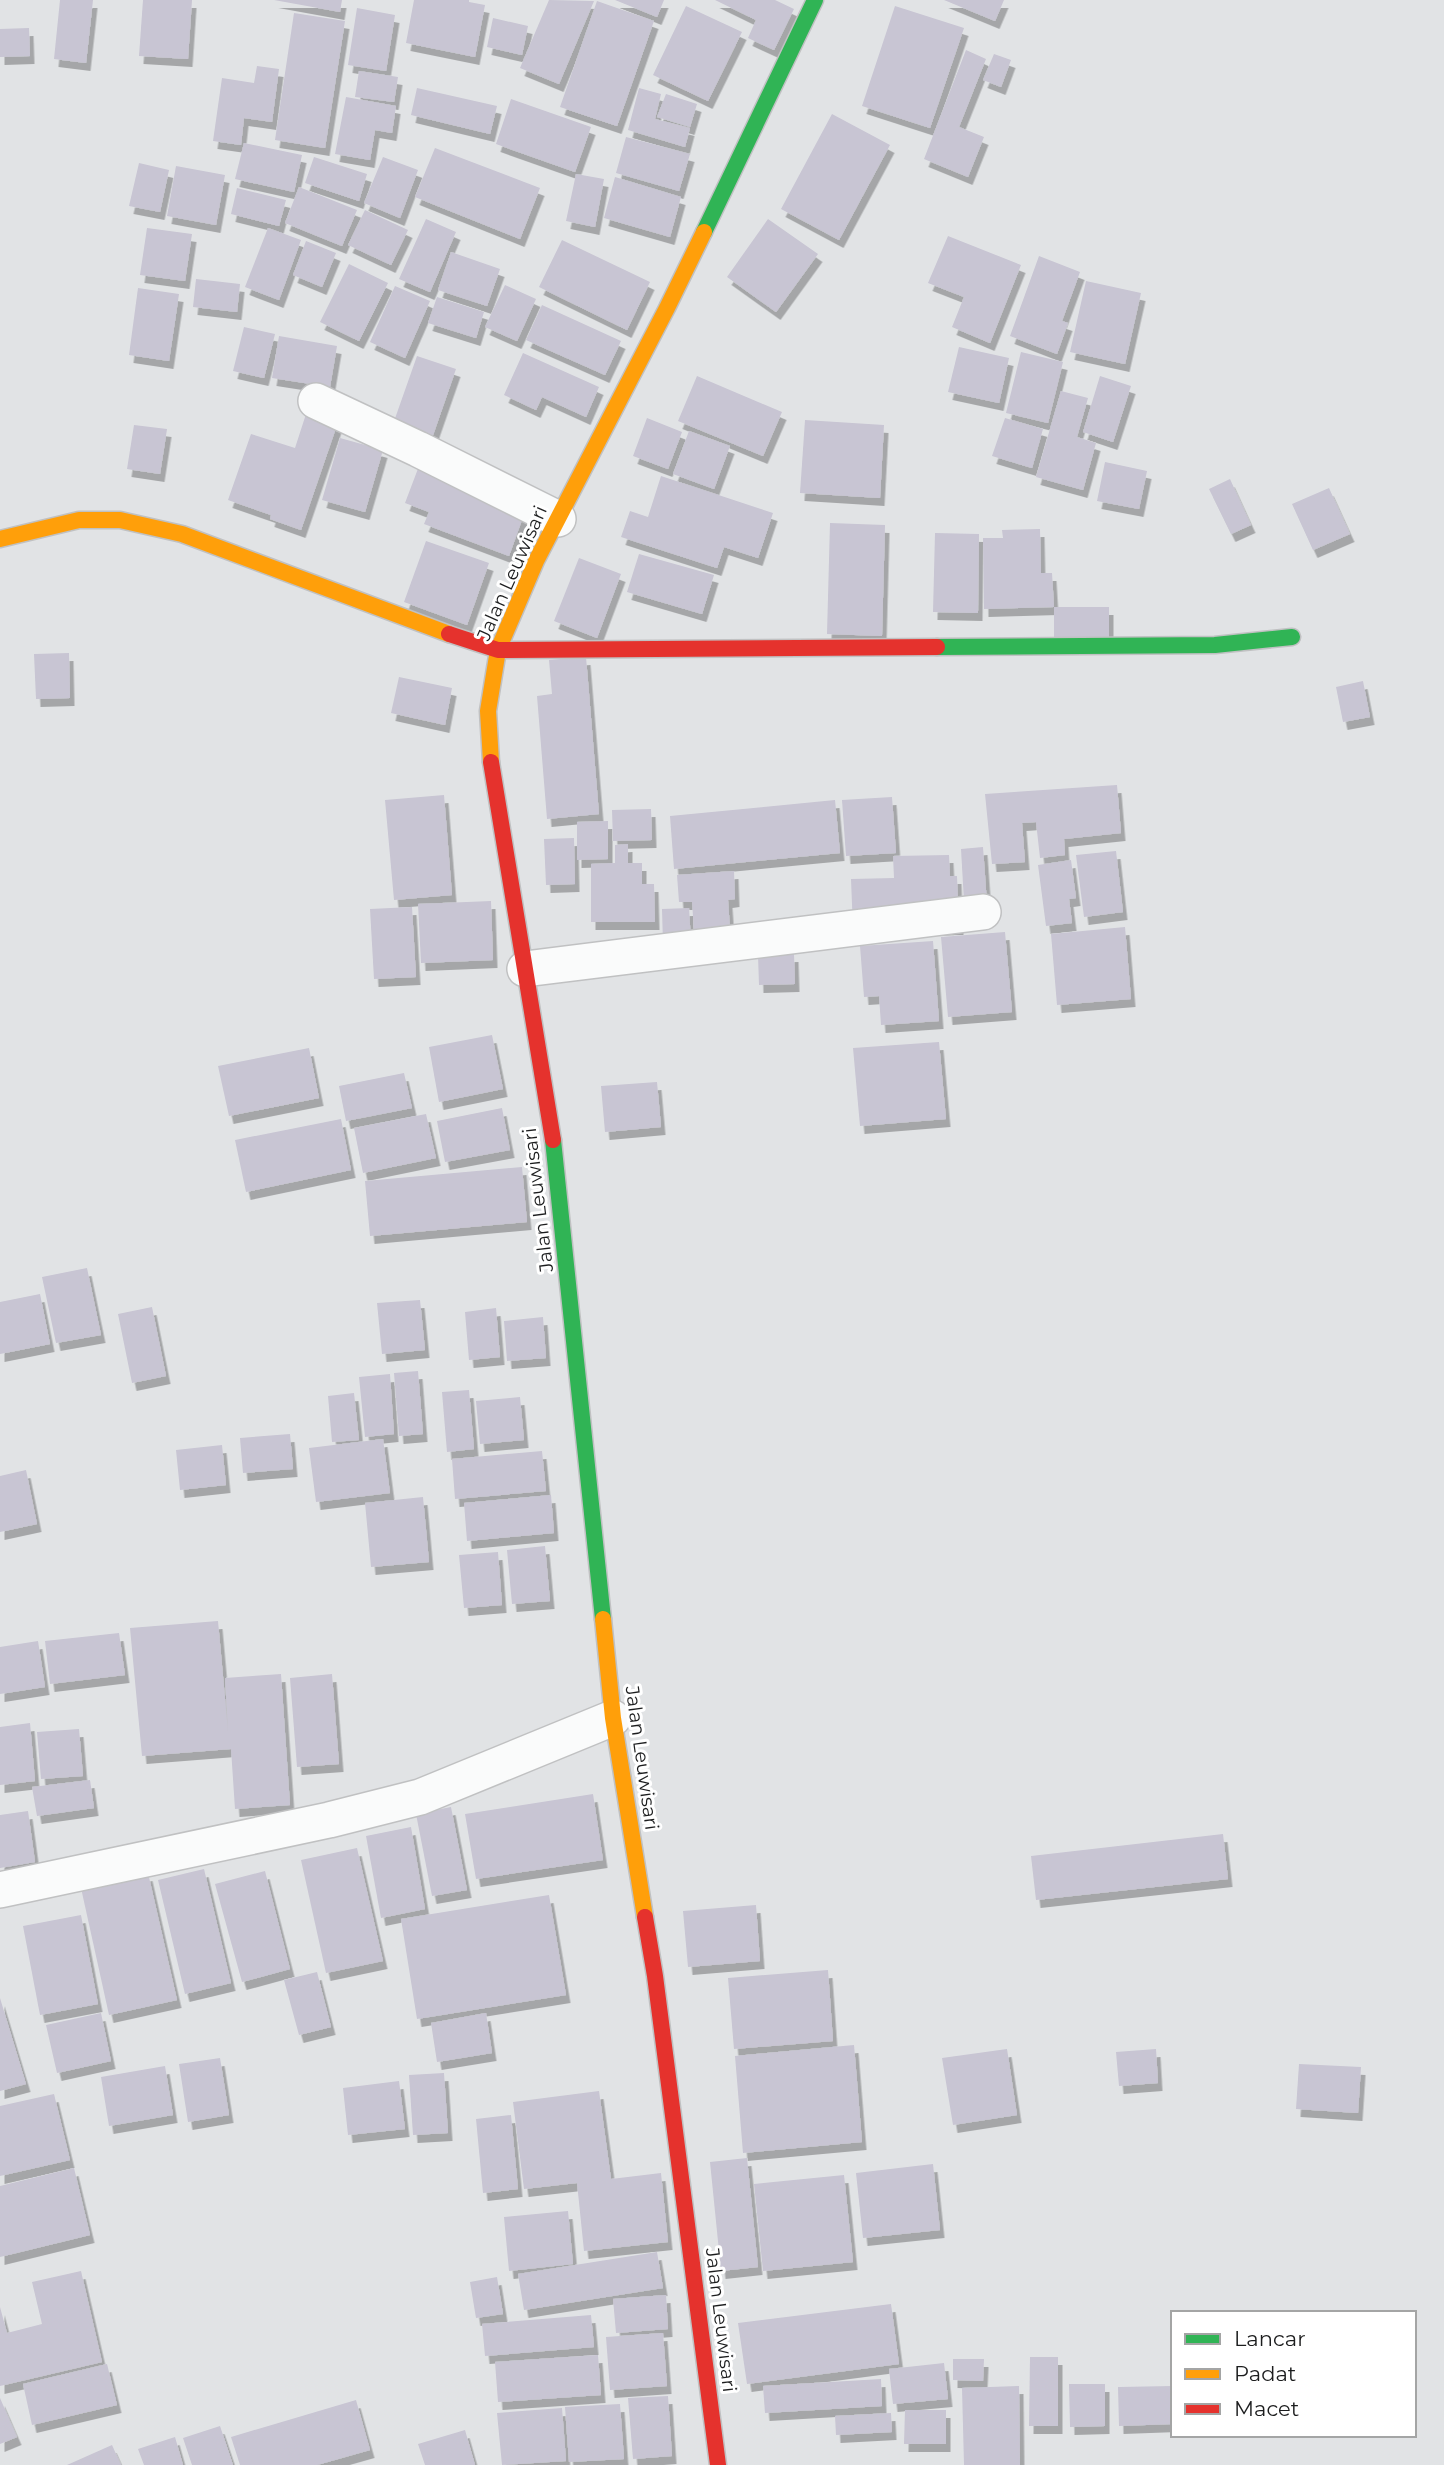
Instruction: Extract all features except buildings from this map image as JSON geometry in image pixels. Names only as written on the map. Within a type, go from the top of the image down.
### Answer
[{"type":"main road","name":"Jalan Leuwisari","points":[[718,2465],[655,1976],[613,1718],[555,1153],[488,737],[488,711],[498,650],[536,561],[667,308],[815,0]]},
{"type":"main road","points":[[0,539],[79,520],[120,520],[183,534],[421,625],[498,650],[1215,645],[1293,637]]},
{"type":"street","points":[[316,401],[558,519]]},
{"type":"street","points":[[525,969],[984,912]]},
{"type":"street","points":[[0,1890],[329,1821],[420,1797],[613,1718]]},
{"type":"traffic: fast","points":[[704,232],[815,0]]},
{"type":"traffic: fast","points":[[937,647],[1215,645],[1292,637]]},
{"type":"traffic: fast","points":[[553,1140],[603,1619]]},
{"type":"traffic: slow","points":[[491,762],[488,711],[498,650],[536,561],[704,232]]},
{"type":"traffic: slow","points":[[0,539],[79,520],[120,520],[182,534],[449,634]]},
{"type":"traffic: slow","points":[[603,1619],[613,1718],[645,1917]]},
{"type":"traffic: jam","points":[[449,634],[498,650],[937,647]]},
{"type":"traffic: jam","points":[[491,762],[553,1140]]},
{"type":"traffic: jam","points":[[645,1917],[655,1976],[718,2465]]}]
